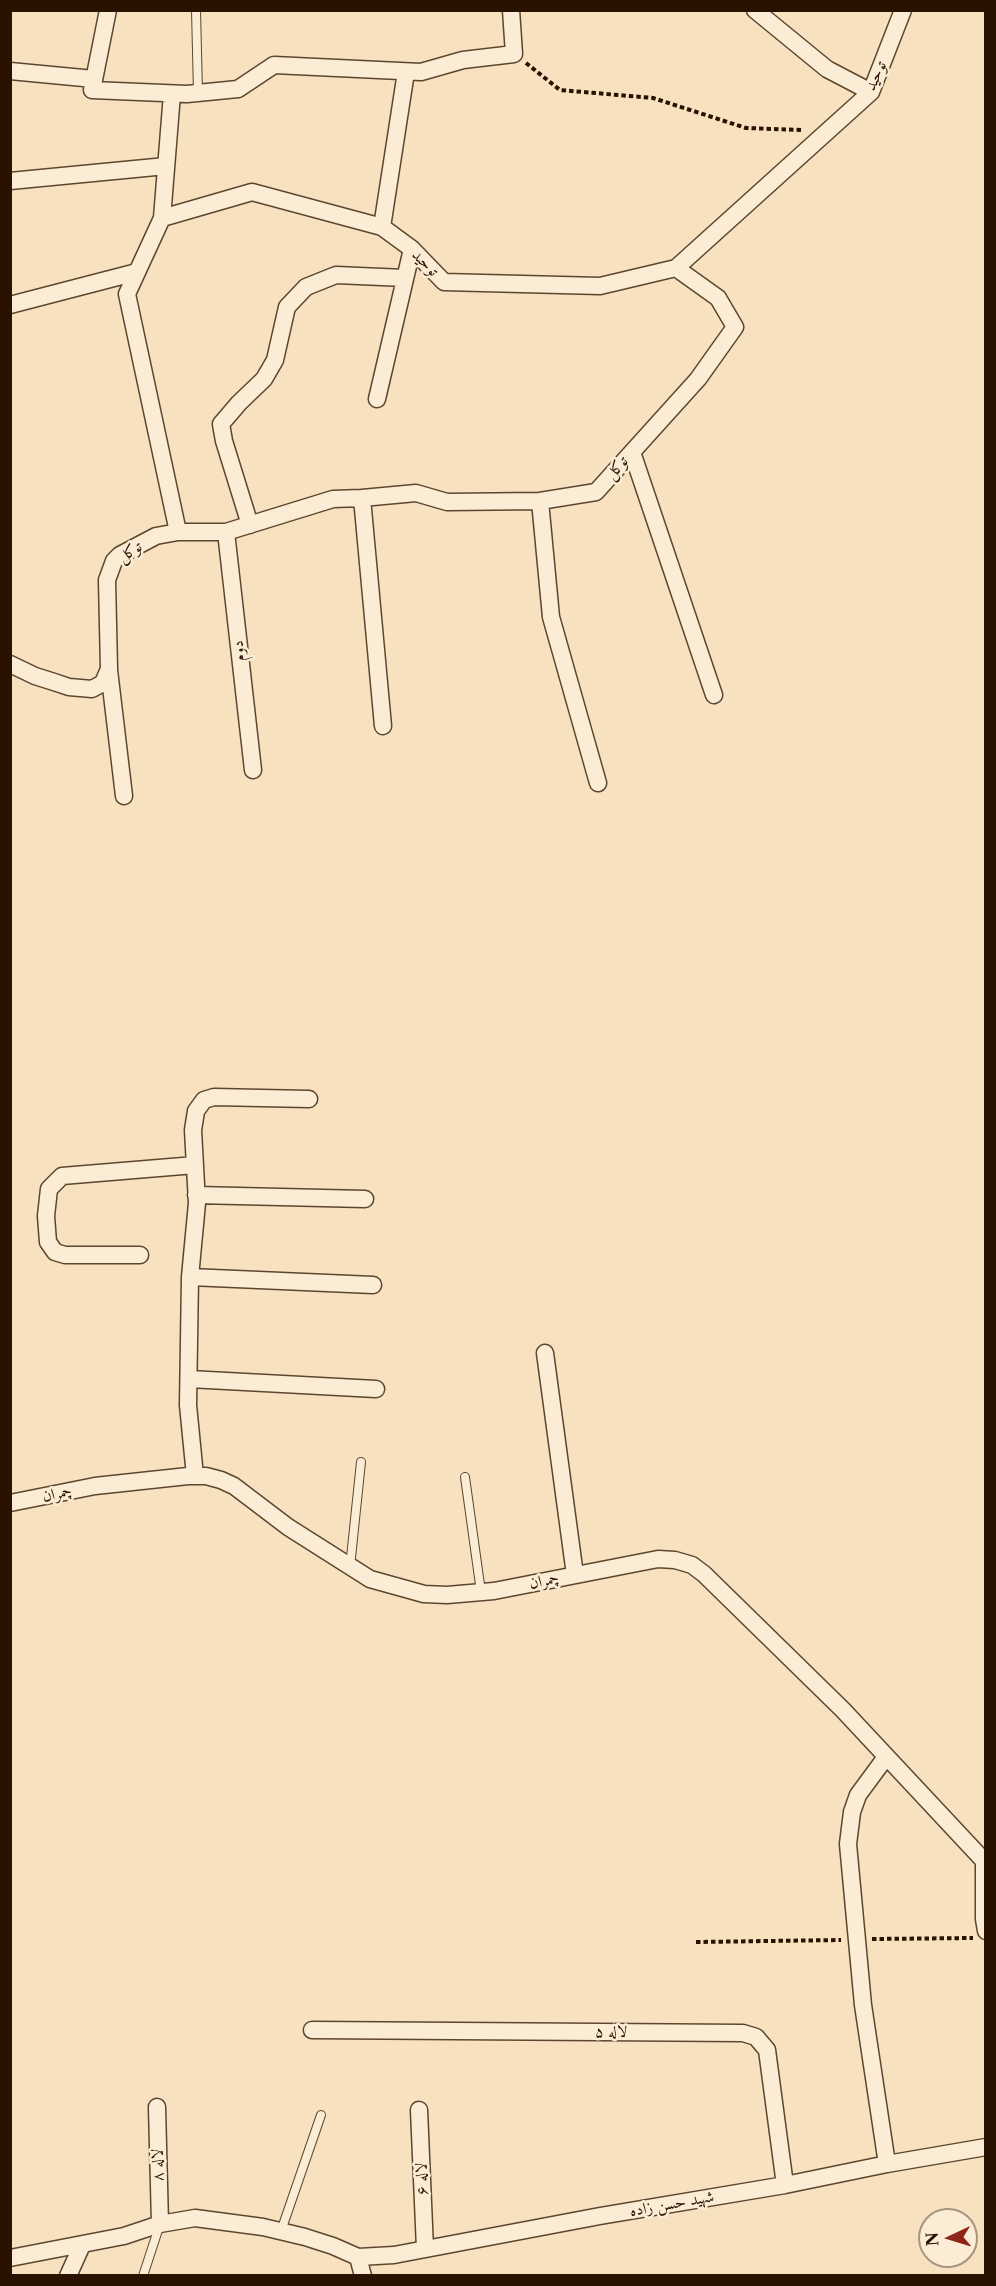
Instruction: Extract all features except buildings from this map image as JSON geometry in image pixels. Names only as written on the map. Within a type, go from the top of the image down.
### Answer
[{"type":"street","points":[[108,10],[92,90],[172,94],[238,89],[274,65],[420,72],[463,60],[514,54],[511,10]]},
{"type":"street","points":[[755,10],[827,69],[871,92]]},
{"type":"street","name":"توحید","points":[[162,218],[252,192],[382,227],[411,249],[444,282],[600,286],[676,268],[871,92],[903,10]]},
{"type":"street","points":[[10,71],[94,79]]},
{"type":"street","points":[[382,227],[406,72]]},
{"type":"street","points":[[172,94],[162,218],[127,294],[178,532]]},
{"type":"street","points":[[10,180],[166,166]]},
{"type":"street","points":[[377,399],[411,249]]},
{"type":"street","name":"توکل","points":[[124,795],[109,669],[107,580],[109,571],[120,555],[156,536],[178,532],[226,532],[333,499],[416,493],[447,502],[540,501],[596,492],[698,379],[735,327],[717,298],[676,268]]},
{"type":"street","points":[[10,305],[137,272]]},
{"type":"street","points":[[250,525],[224,441],[222,424],[238,403],[264,379],[275,360],[287,307],[306,287],[336,275],[405,278]]},
{"type":"street","points":[[632,452],[714,694]]},
{"type":"street","points":[[362,498],[383,726]]},
{"type":"street","points":[[540,501],[551,617],[598,783]]},
{"type":"street","name":"دوم","points":[[226,532],[253,770]]},
{"type":"street","points":[[10,664],[35,676],[61,684],[92,689],[103,683],[109,669]]},
{"type":"street","points":[[195,1476],[188,1405],[190,1277],[196,1195],[193,1130],[196,1111],[204,1100],[214,1097],[309,1099]]},
{"type":"street","points":[[140,1255],[65,1255],[55,1252],[48,1242],[46,1216],[49,1189],[62,1176],[195,1165]]},
{"type":"street","points":[[196,1195],[365,1199]]},
{"type":"street","points":[[190,1277],[373,1286]]},
{"type":"street","points":[[545,1353],[576,1575]]},
{"type":"street","points":[[189,1379],[376,1389]]},
{"type":"street","name":"چمران","points":[[10,1503],[95,1486],[195,1476],[220,1479],[234,1486],[288,1527],[370,1579],[424,1594],[482,1592],[658,1559],[675,1560],[692,1565],[705,1574],[843,1710],[985,1862]]},
{"type":"street","points":[[886,1757],[858,1795],[852,1812],[848,1844],[863,2005],[887,2164]]},
{"type":"street","points":[[985,1862],[984,1919],[986,1931]]},
{"type":"street","name":"لاله ۵","points":[[312,2030],[743,2033],[756,2037],[766,2050],[785,2185]]},
{"type":"street","name":"لاله ۸","points":[[157,2107],[160,2224]]},
{"type":"street","name":"لاله ۶","points":[[419,2110],[425,2249]]},
{"type":"street","name":"شهید حسن زاده","points":[[358,2257],[394,2255],[986,2147]]},
{"type":"street","points":[[10,2258],[124,2236],[160,2224],[195,2218],[262,2227],[333,2246],[358,2257],[363,2276]]},
{"type":"street","points":[[68,2276],[82,2244]]},
{"type":"lane","points":[[196,10],[198,93]]},
{"type":"lane","points":[[350,1567],[362,1462]]},
{"type":"lane","points":[[465,1477],[482,1592]]},
{"type":"lane","points":[[281,2231],[321,2115]]},
{"type":"lane","points":[[143,2276],[160,2224]]},
{"type":"path","points":[[514,54],[560,90],[653,98],[746,128],[828,131]]}]
